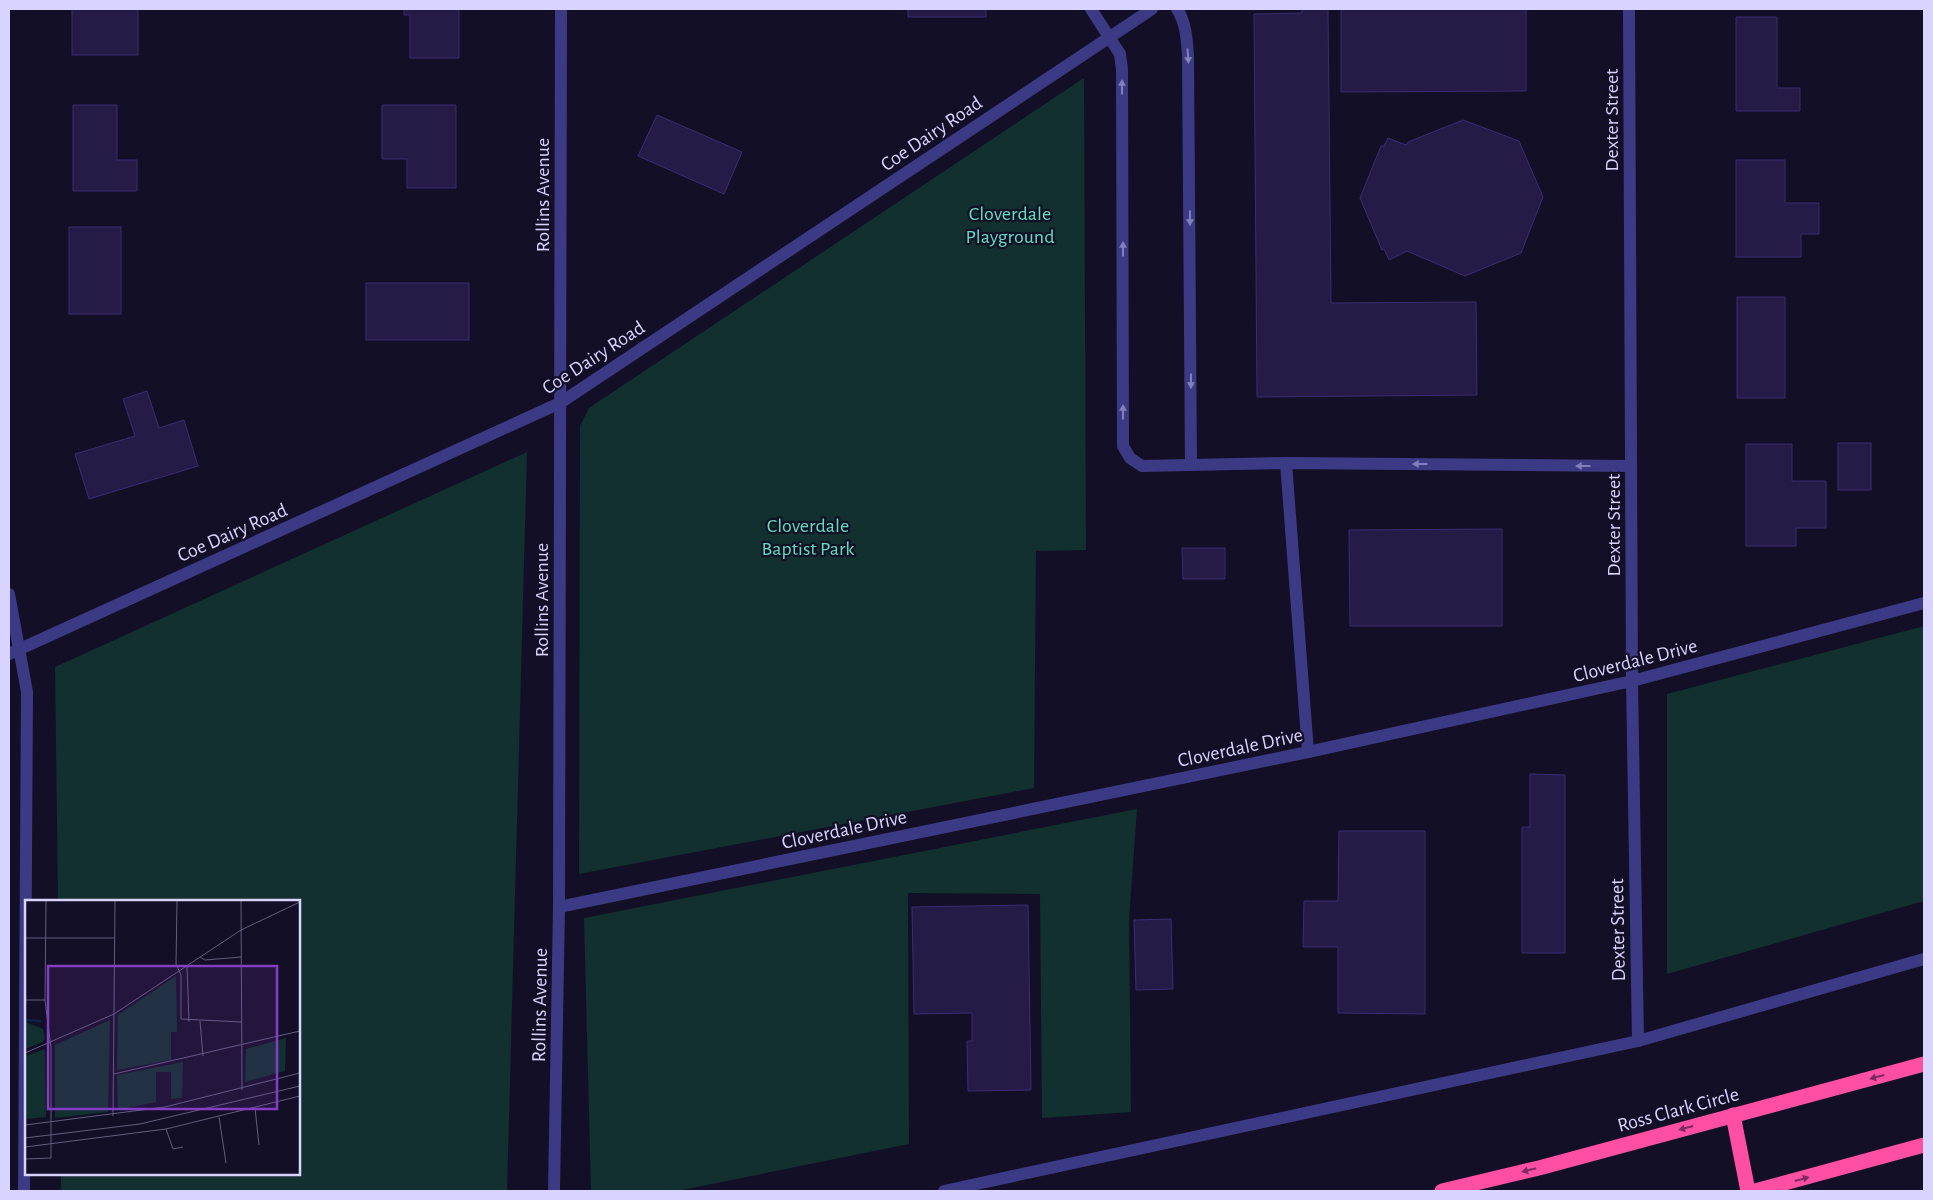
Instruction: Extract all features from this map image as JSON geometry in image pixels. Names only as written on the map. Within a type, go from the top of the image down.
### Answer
[{"type":"highway","name":"Ross Clark Circle","points":[[1442,1191],[1539,1168],[1924,1064]]},
{"type":"highway","points":[[1733,1115],[1748,1191]]},
{"type":"highway","points":[[1755,1191],[1924,1145]]},
{"type":"street","name":"Rollins Avenue","points":[[554,1191],[560,907],[561,9]]},
{"type":"street","points":[[1091,9],[1092,14],[1110,37],[1120,54],[1122,69],[1123,446],[1130,458],[1142,466],[1286,464],[1631,466]]},
{"type":"street","name":"Coe Dairy Road","points":[[14,652],[560,403],[1152,9]]},
{"type":"street","points":[[1177,9],[1181,14],[1188,56],[1192,465]]},
{"type":"street","name":"Dexter Street","points":[[1629,9],[1632,681],[1638,1041]]},
{"type":"street","points":[[1286,464],[1308,752]]},
{"type":"street","points":[[9,594],[14,652],[27,692],[26,900]]},
{"type":"street","name":"Cloverdale Drive","points":[[560,907],[1308,752],[1632,681],[1924,603]]},
{"type":"street","points":[[944,1191],[1638,1041],[1924,959]]},
{"type":"street","points":[[24,1191],[25,1025]]},
{"type":"green space","name":"Cloverdale Baptist Park","points":[[1084,78],[1086,550],[1036,551],[1034,788],[579,874],[580,426],[589,408]]},
{"type":"green space","points":[[527,452],[507,1191],[61,1191],[61,1175],[300,1175],[300,900],[58,900],[55,667]]},
{"type":"green space","points":[[1924,626],[1924,901],[1667,974],[1667,694]]},
{"type":"green space","points":[[1137,809],[1129,920],[1131,1112],[1042,1118],[1040,894],[908,893],[909,1144],[677,1191],[591,1191],[584,918]]},
{"type":"building","points":[[72,9],[138,9],[138,55],[72,55]]},
{"type":"building","points":[[404,9],[459,9],[459,58],[410,58],[410,15],[404,15]]},
{"type":"building","points":[[908,9],[986,9],[986,17],[908,17]]},
{"type":"building","points":[[1302,9],[1328,9],[1331,303],[1476,302],[1477,395],[1257,397],[1254,14],[1302,13]]},
{"type":"building","points":[[1341,9],[1526,9],[1526,91],[1341,92]]},
{"type":"building","points":[[1736,17],[1777,17],[1777,88],[1800,88],[1800,111],[1736,111]]},
{"type":"building","points":[[73,105],[117,105],[117,160],[137,160],[137,191],[73,191]]},
{"type":"building","points":[[382,105],[456,105],[456,188],[407,188],[407,159],[382,159]]},
{"type":"building","points":[[657,115],[742,152],[724,194],[638,156]]},
{"type":"building","points":[[1463,120],[1519,141],[1543,197],[1521,253],[1465,276],[1407,251],[1389,260],[1384,249],[1382,250],[1360,198],[1381,146],[1384,146],[1388,138],[1406,145],[1408,142]]},
{"type":"building","points":[[1736,160],[1785,160],[1785,203],[1819,203],[1819,234],[1801,234],[1801,257],[1736,257]]},
{"type":"building","points":[[69,227],[121,227],[121,314],[69,314]]},
{"type":"building","points":[[366,283],[469,283],[469,340],[366,340]]},
{"type":"building","points":[[1737,297],[1785,297],[1785,398],[1737,398]]},
{"type":"building","points":[[147,391],[159,428],[184,420],[198,466],[89,499],[75,454],[135,436],[123,399]]},
{"type":"building","points":[[1838,443],[1871,443],[1871,490],[1838,490]]},
{"type":"building","points":[[1746,444],[1792,444],[1792,481],[1826,481],[1826,528],[1796,528],[1796,546],[1746,546]]},
{"type":"building","points":[[1502,529],[1502,626],[1350,626],[1349,530]]},
{"type":"building","points":[[1182,548],[1225,548],[1225,579],[1183,579]]},
{"type":"building","points":[[1530,774],[1565,775],[1565,953],[1522,953],[1522,827],[1530,827]]},
{"type":"building","points":[[1339,831],[1425,831],[1425,1014],[1338,1013],[1338,947],[1303,947],[1304,901],[1338,901]]},
{"type":"building","points":[[1028,905],[1031,1090],[968,1091],[967,1041],[972,1041],[972,1013],[914,1014],[912,907]]},
{"type":"building","points":[[1171,919],[1173,989],[1136,990],[1134,920]]},
{"type":"park label","name":"Cloverdale Playground","points":[[1010,224]]}]
